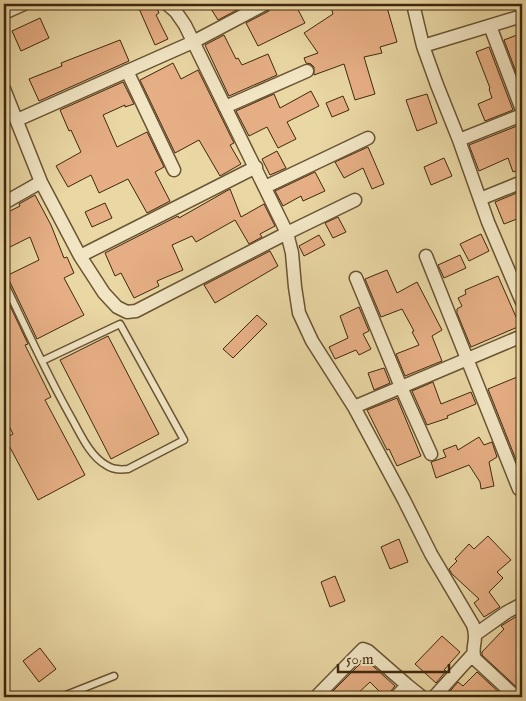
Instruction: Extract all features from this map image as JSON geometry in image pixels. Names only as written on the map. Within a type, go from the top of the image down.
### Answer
[{"type":"street","points":[[4,13],[24,4]]},
{"type":"street","points":[[167,4],[180,18],[193,42],[256,167],[286,233],[292,253],[299,313],[312,341],[354,406],[404,500],[430,554],[473,625],[476,634],[473,654],[434,697]]},
{"type":"street","points":[[17,120],[193,42],[265,4]]},
{"type":"street","points":[[413,4],[423,46],[437,86],[522,302]]},
{"type":"street","points":[[423,46],[522,16]]},
{"type":"street","points":[[490,26],[522,110]]},
{"type":"street","points":[[225,107],[307,71]]},
{"type":"street","points":[[127,72],[174,170]]},
{"type":"street","points":[[4,89],[41,182],[80,256],[104,293],[117,306],[128,312],[136,311],[286,233],[355,200]]},
{"type":"street","points":[[458,140],[522,116]]},
{"type":"street","points":[[265,187],[368,138]]},
{"type":"street","points":[[80,256],[256,167]]},
{"type":"street","points":[[4,203],[41,182]]},
{"type":"street","points":[[480,199],[522,182]]},
{"type":"street","points":[[426,256],[518,489]]},
{"type":"street","points":[[356,278],[401,388],[431,454]]},
{"type":"street","points":[[354,406],[522,336]]},
{"type":"street","points":[[476,634],[522,604]]},
{"type":"street","points":[[316,697],[363,649],[368,651],[422,697]]},
{"type":"street","points":[[473,654],[516,697]]},
{"type":"street","points":[[396,697],[407,685]]},
{"type":"lane","points":[[4,282],[42,362],[82,437],[95,456],[106,465],[119,470],[128,469],[184,440],[120,324],[42,362]]},
{"type":"lane","points":[[61,697],[114,676]]},
{"type":"building","points":[[137,4],[155,4],[159,13],[156,15],[168,39],[155,45]]},
{"type":"building","points":[[208,4],[248,4],[218,20]]},
{"type":"building","points":[[273,4],[295,4],[305,23],[258,46],[246,23],[269,11]]},
{"type":"building","points":[[330,4],[386,4],[397,42],[380,47],[382,53],[364,57],[375,94],[355,100],[344,64],[314,75],[314,67],[306,63],[304,58],[318,53],[304,33],[333,14]]},
{"type":"building","points":[[40,18],[49,38],[21,51],[12,31]]},
{"type":"building","points":[[522,33],[522,88],[504,40]]},
{"type":"building","points":[[224,35],[236,59],[238,58],[242,65],[268,54],[277,75],[229,96],[205,45]]},
{"type":"building","points":[[120,40],[129,61],[39,101],[29,79],[62,66],[61,63]]},
{"type":"building","points":[[489,47],[513,110],[485,121],[478,104],[492,98],[476,52]]},
{"type":"building","points":[[173,63],[181,79],[198,70],[234,143],[230,145],[241,164],[220,176],[199,140],[175,153],[140,80]]},
{"type":"building","points":[[123,82],[134,104],[125,107],[125,105],[103,115],[117,147],[147,132],[164,167],[155,172],[170,201],[147,213],[128,179],[99,193],[91,175],[68,187],[56,166],[81,152],[60,110]]},
{"type":"building","points":[[311,91],[319,106],[287,122],[296,139],[278,148],[267,127],[249,136],[236,111],[274,94],[280,108]]},
{"type":"building","points":[[427,94],[437,123],[417,131],[406,100]]},
{"type":"building","points":[[343,96],[349,110],[332,117],[326,103]]},
{"type":"building","points":[[522,124],[522,169],[513,172],[508,158],[479,171],[469,145]]},
{"type":"building","points":[[368,147],[384,184],[372,189],[363,168],[344,178],[335,162]]},
{"type":"building","points":[[277,151],[286,168],[270,175],[262,159]]},
{"type":"building","points":[[444,158],[452,176],[431,185],[424,167]]},
{"type":"building","points":[[315,172],[325,191],[303,201],[301,196],[283,206],[275,191]]},
{"type":"building","points":[[230,189],[241,217],[264,204],[275,226],[260,234],[262,237],[249,244],[235,220],[196,242],[192,236],[172,245],[183,270],[157,281],[159,286],[134,298],[121,273],[115,276],[105,253],[178,216],[179,218]]},
{"type":"building","points":[[519,192],[522,199],[522,217],[504,224],[495,202]]},
{"type":"building","points":[[35,195],[51,225],[64,258],[67,257],[74,273],[64,278],[84,315],[37,339],[9,280],[4,277],[39,260],[30,237],[4,250],[4,214],[20,206],[19,204]]},
{"type":"building","points":[[105,203],[112,218],[92,227],[85,212]]},
{"type":"building","points":[[338,217],[346,232],[333,238],[325,223]]},
{"type":"building","points":[[481,234],[489,251],[469,261],[460,244]]},
{"type":"building","points":[[319,235],[325,245],[304,256],[299,246]]},
{"type":"building","points":[[270,251],[278,266],[215,303],[204,285]]},
{"type":"building","points":[[460,255],[466,268],[444,278],[438,265]]},
{"type":"building","points":[[387,270],[397,293],[417,282],[442,330],[432,336],[442,361],[405,376],[396,354],[419,345],[412,332],[414,331],[402,309],[381,317],[365,279]]},
{"type":"building","points":[[498,276],[520,326],[471,347],[457,313],[457,309],[462,306],[458,298],[466,294],[465,290]]},
{"type":"building","points":[[4,293],[28,344],[25,345],[51,397],[45,400],[85,475],[38,500],[5,438],[13,434],[4,416]]},
{"type":"building","points":[[359,307],[369,331],[363,334],[371,349],[359,355],[356,350],[335,359],[329,347],[348,338],[340,316]]},
{"type":"building","points":[[257,315],[267,324],[233,358],[223,349]]},
{"type":"building","points":[[108,336],[159,434],[111,459],[60,360]]},
{"type":"building","points":[[384,368],[390,383],[374,390],[368,373]]},
{"type":"building","points":[[522,375],[522,475],[488,389]]},
{"type":"building","points":[[433,382],[441,404],[471,392],[476,404],[447,416],[448,418],[427,425],[412,391]]},
{"type":"building","points":[[397,398],[421,456],[397,466],[367,410]]},
{"type":"building","points":[[479,437],[484,445],[492,442],[497,457],[489,462],[494,486],[481,489],[480,482],[469,465],[436,478],[431,462],[446,457],[443,450],[456,445],[458,450]]},
{"type":"building","points":[[488,536],[511,560],[497,572],[503,578],[489,592],[500,607],[484,617],[474,603],[479,599],[449,569],[457,561],[455,559],[469,544],[474,549]]},
{"type":"building","points":[[399,539],[408,562],[390,569],[381,547]]},
{"type":"building","points":[[335,576],[345,601],[330,607],[321,582]]},
{"type":"building","points":[[522,613],[522,692],[482,655],[482,652],[504,629],[501,626]]},
{"type":"building","points":[[442,636],[460,652],[444,670],[446,671],[436,683],[415,664]]},
{"type":"building","points":[[40,648],[56,669],[39,682],[23,661]]},
{"type":"building","points":[[365,659],[395,686],[388,697],[385,697],[370,682],[354,697],[327,697]]},
{"type":"building","points":[[477,672],[504,697],[445,697],[458,682],[463,686]]}]
